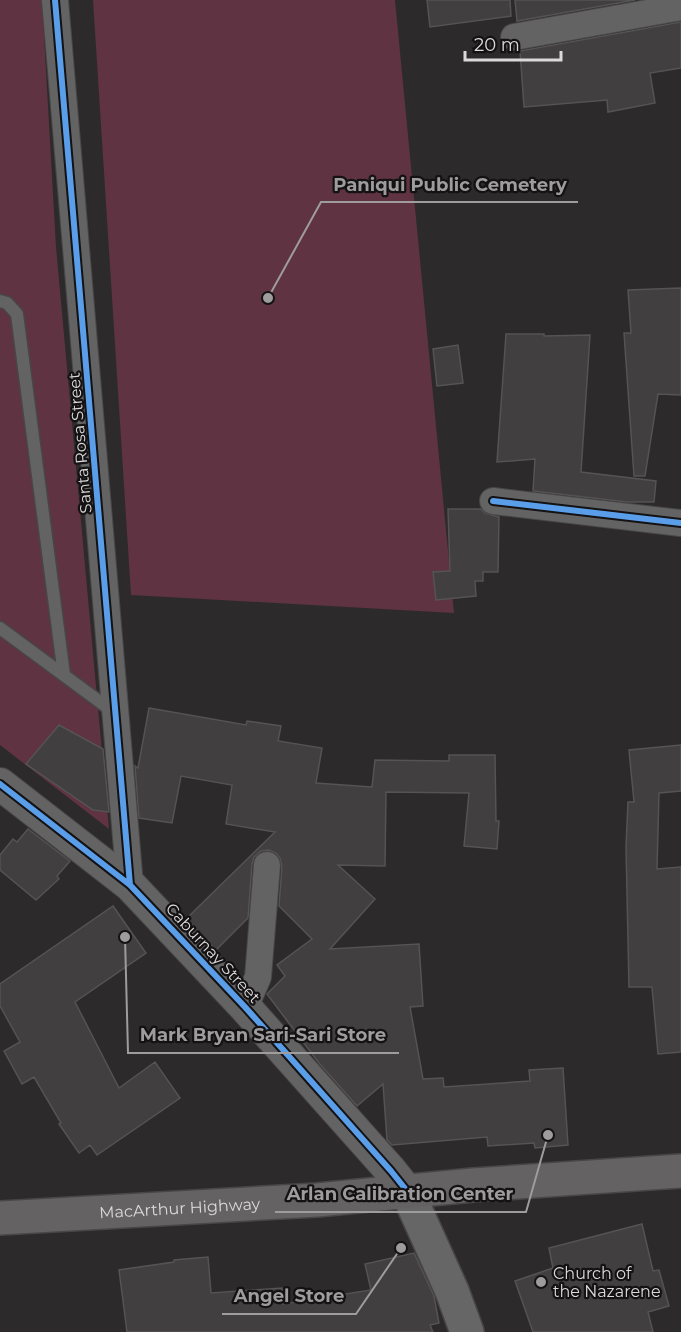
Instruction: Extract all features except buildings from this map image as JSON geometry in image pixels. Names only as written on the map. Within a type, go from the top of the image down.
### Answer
[{"type":"highway","name":"MacArthur Highway","points":[[0,1218],[317,1200],[407,1191],[681,1171]]},
{"type":"main road","points":[[407,1191],[452,1291],[467,1332]]},
{"type":"street","name":"Santa Rosa Street","points":[[55,0],[130,885]]},
{"type":"street","points":[[514,37],[681,7]]},
{"type":"street","points":[[493,501],[681,524]]},
{"type":"street","name":"Caburnay Street","points":[[0,784],[130,885],[245,1007],[392,1171],[407,1191]]},
{"type":"street","points":[[245,1007],[258,977],[267,865]]},
{"type":"lane","points":[[0,301],[7,303],[17,314],[64,675]]},
{"type":"lane","points":[[0,628],[116,714]]},
{"type":"shaded area","points":[[0,0],[42,0],[56,247],[109,829],[0,745]]},
{"type":"shaded area","points":[[93,0],[395,0],[454,613],[131,595]]},
{"type":"cycle path","points":[[55,0],[130,885]]},
{"type":"cycle path","points":[[493,501],[681,523]]},
{"type":"cycle path","points":[[0,784],[130,885],[245,1007],[407,1191]]},
{"type":"place","name":"Paniqui Public Cemetery","points":[[268,298]]},
{"type":"place","name":"Mark Bryan Sari-Sari Store","points":[[125,937]]},
{"type":"place","name":"Arlan Calibration Center","points":[[548,1135]]},
{"type":"place","name":"Angel Store","points":[[401,1248]]},
{"type":"place","name":"Church of the Nazarene","points":[[541,1282]]}]
